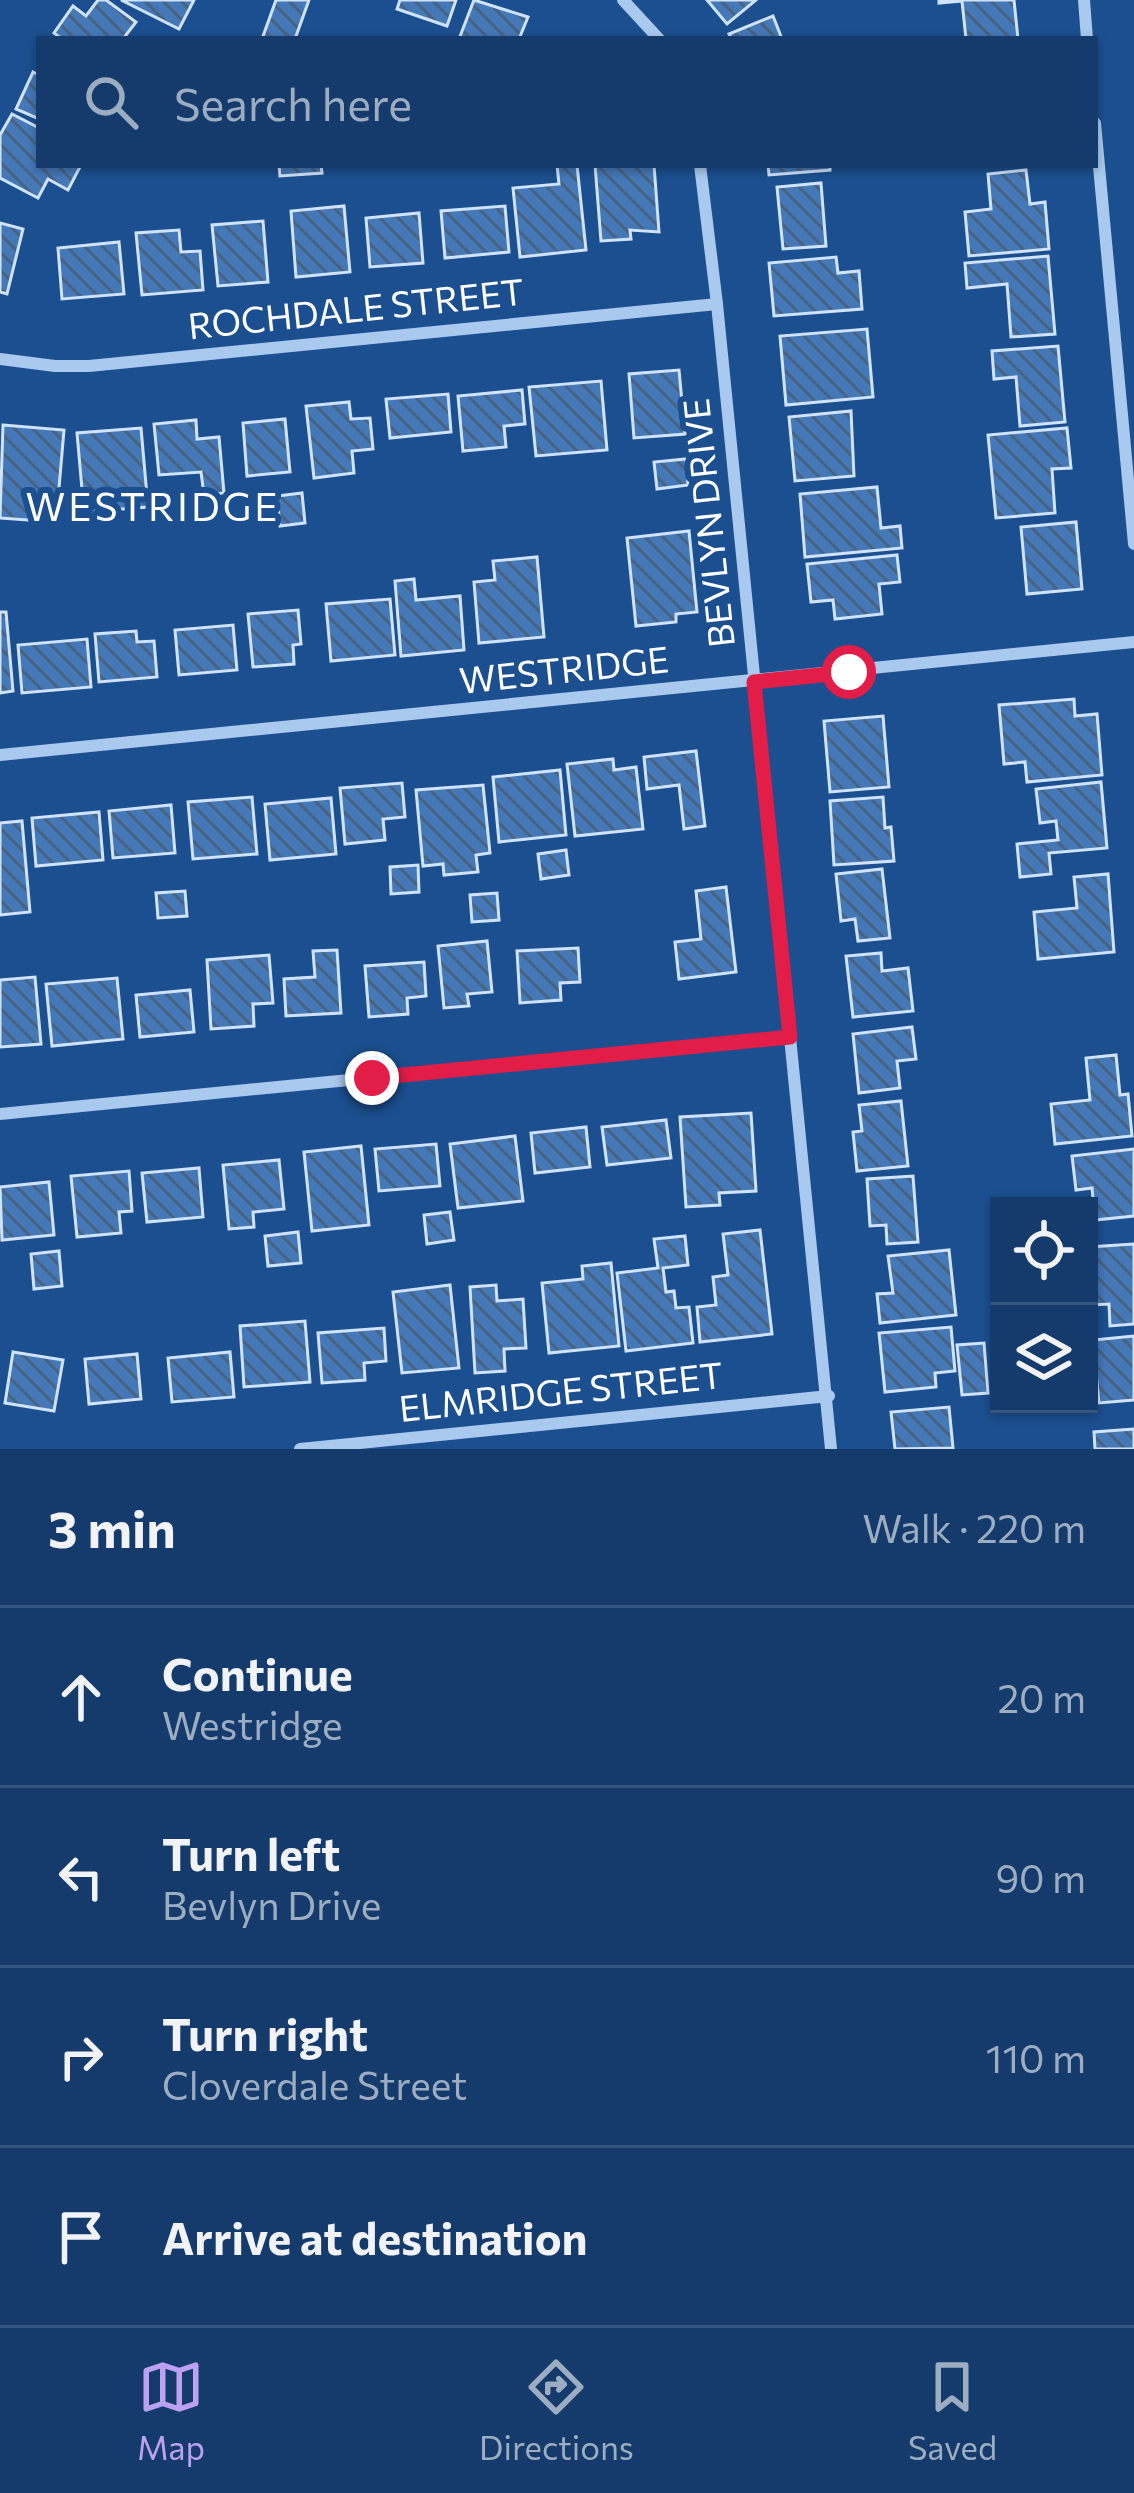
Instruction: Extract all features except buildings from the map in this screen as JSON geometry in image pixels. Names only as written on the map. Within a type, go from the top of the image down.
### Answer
[{"type":"street","points":[[623,0],[656,36]]},
{"type":"street","points":[[1084,0],[1087,36]]},
{"type":"street","points":[[1098,155],[1134,544]]},
{"type":"street","name":"BEVLYN DRIVE","points":[[700,168],[831,1449]]},
{"type":"street","name":"ROCHDALE STREET","points":[[0,359],[55,367],[88,366],[717,304]]},
{"type":"street","name":"WESTRIDGE","points":[[0,755],[1134,642]]},
{"type":"street","points":[[0,1114],[790,1037]]},
{"type":"street","name":"ELMRIDGE STREET","points":[[300,1449],[829,1396]]},
{"type":"district","name":"WESTRIDGE","points":[[153,507]]},
{"type":"route","points":[[372,1078],[790,1037],[754,682],[849,672]]}]
